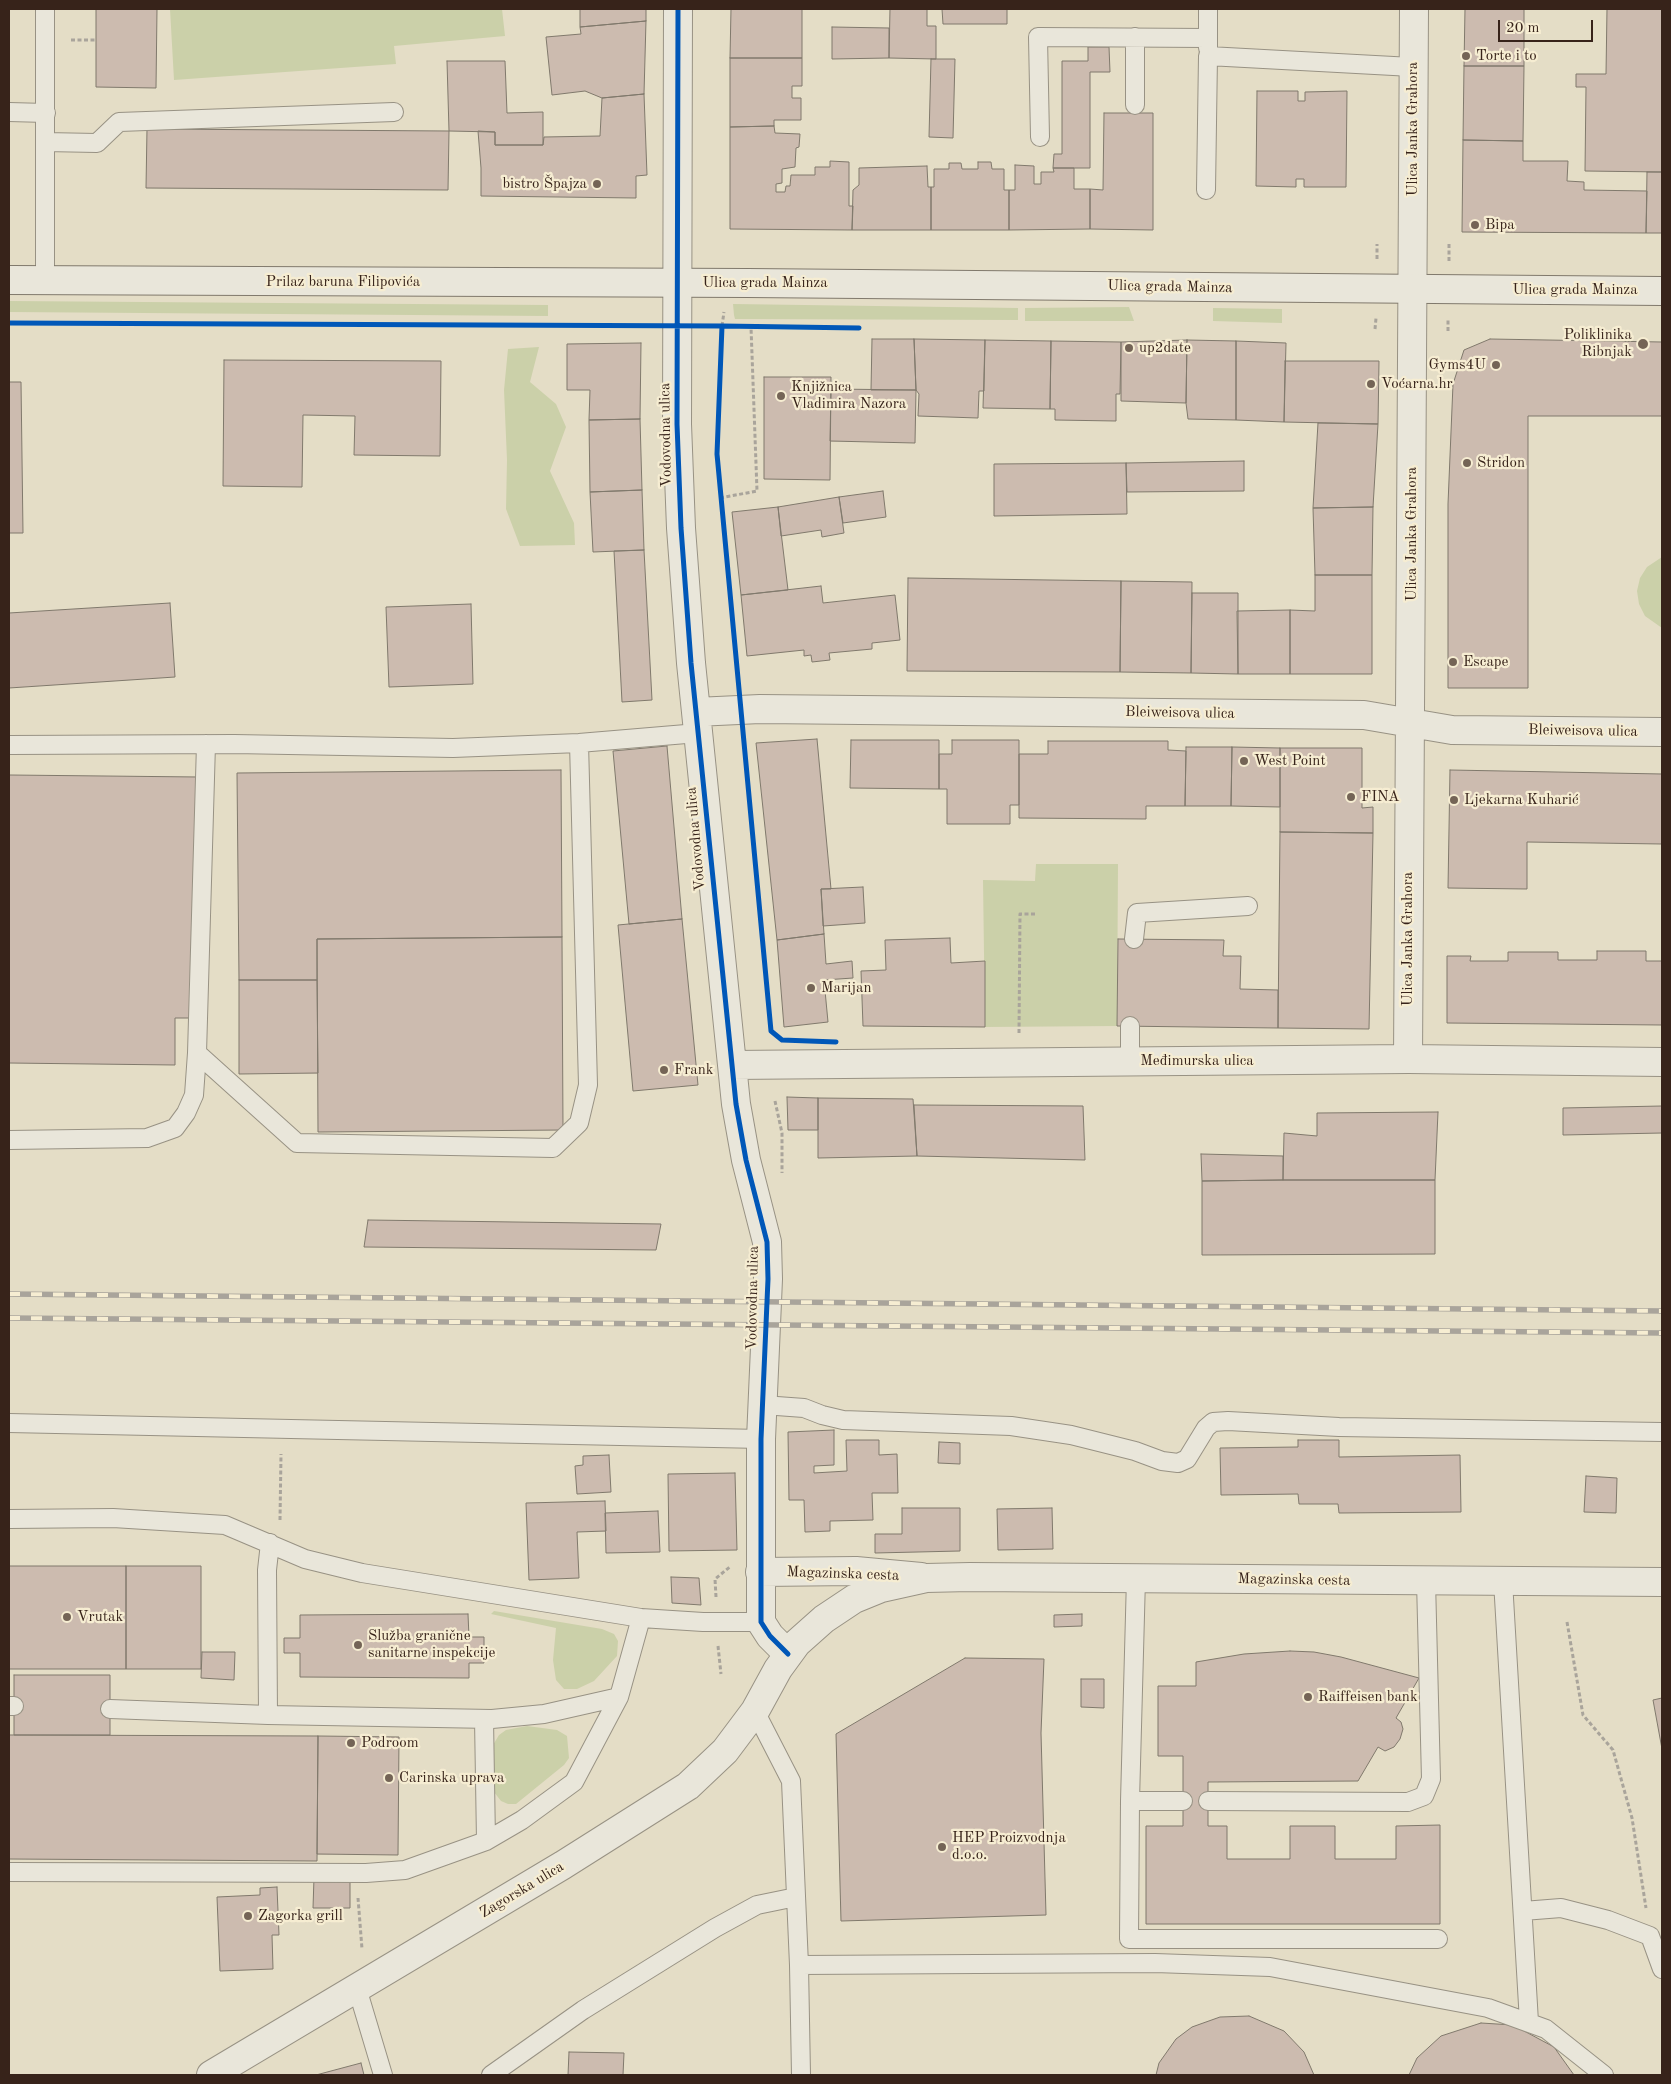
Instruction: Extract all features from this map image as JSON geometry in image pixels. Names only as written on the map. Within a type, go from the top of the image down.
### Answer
[{"type":"street","name":"Vodovodna ulica","points":[[678,9],[677,424],[681,528],[697,723],[732,1065],[746,1160],[767,1242],[768,1279],[761,1439],[761,1622]]},
{"type":"street","name":"Ulica Janka Grahora","points":[[1408,1059],[1413,289],[1412,67],[1414,9]]},
{"type":"street","name":"Prilaz baruna Filipovića","points":[[9,280],[677,283]]},
{"type":"street","name":"Ulica grada Mainza","points":[[677,283],[1662,291]]},
{"type":"street","name":"Bleiweisova ulica","points":[[697,723],[760,709],[1364,715],[1379,716],[1411,724],[1452,730],[1662,732]]},
{"type":"street","name":"Međimurska ulica","points":[[732,1065],[1408,1059],[1662,1062]]},
{"type":"street","name":"Magazinska cesta","points":[[760,1572],[856,1572],[926,1578],[1662,1582]]},
{"type":"street","name":"Magazinska cesta","points":[[788,1654],[824,1619],[854,1599],[882,1588],[926,1578]]},
{"type":"street","points":[[761,1622],[770,1636],[788,1654]]},
{"type":"street","name":"Zagorska ulica","points":[[211,2075],[563,1865],[688,1786],[725,1751],[754,1711],[788,1654]]},
{"type":"lane","points":[[44,9],[46,113],[45,280]]},
{"type":"lane","points":[[1206,190],[1208,9]]},
{"type":"lane","points":[[1040,137],[1038,37],[1208,38]]},
{"type":"lane","points":[[1135,37],[1135,105]]},
{"type":"lane","points":[[1208,56],[1412,67]]},
{"type":"lane","points":[[9,112],[46,113]]},
{"type":"lane","points":[[45,142],[97,143],[119,122],[394,112]]},
{"type":"lane","points":[[9,745],[206,744],[453,748],[579,743],[697,723]]},
{"type":"lane","points":[[197,1053],[296,1143],[553,1148],[579,1122],[588,1085],[579,743]]},
{"type":"lane","points":[[9,1140],[146,1138],[175,1128],[186,1114],[194,1095],[197,1053],[206,744]]},
{"type":"lane","points":[[1134,939],[1137,913],[1248,906]]},
{"type":"lane","points":[[1130,1026],[1130,1061]]},
{"type":"lane","points":[[763,1405],[804,1408],[822,1416],[843,1420],[1011,1426],[1071,1435],[1135,1451],[1162,1461],[1178,1462],[1187,1459],[1206,1428],[1213,1422],[1228,1421],[1339,1427],[1662,1432]]},
{"type":"lane","points":[[9,1423],[761,1439]]},
{"type":"lane","points":[[9,1519],[114,1518],[185,1521],[226,1526],[305,1559],[362,1573],[641,1618],[703,1622],[761,1622]]},
{"type":"lane","points":[[268,1715],[267,1570],[270,1543]]},
{"type":"lane","points":[[1136,1578],[1130,1801],[1129,1938],[1438,1939]]},
{"type":"lane","points":[[1208,1801],[1408,1802],[1424,1796],[1431,1779],[1426,1581]]},
{"type":"lane","points":[[1503,1581],[1524,1911],[1529,2022]]},
{"type":"lane","points":[[9,1872],[357,1872],[405,1870],[486,1841],[522,1820],[574,1782],[619,1697],[641,1618]]},
{"type":"lane","points":[[110,1709],[268,1715],[484,1719],[544,1714],[619,1697]]},
{"type":"lane","points":[[754,1711],[791,1781],[799,1965],[801,2075]]},
{"type":"lane","points":[[484,1719],[486,1841]]},
{"type":"lane","points":[[1130,1801],[1183,1801]]},
{"type":"lane","points":[[492,2075],[583,2010],[715,1928],[757,1905],[796,1897]]},
{"type":"lane","points":[[1524,1911],[1561,1908],[1608,1920],[1650,1936],[1662,1969]]},
{"type":"lane","points":[[799,1965],[1155,1963],[1270,1967],[1488,2008],[1546,2029],[1604,2075]]},
{"type":"lane","points":[[357,1988],[383,2075]]},
{"type":"path","points":[[1449,244],[1449,265]]},
{"type":"path","points":[[1376,316],[1376,329]]},
{"type":"path","points":[[1448,317],[1448,331]]},
{"type":"path","points":[[720,498],[757,491],[751,327]]},
{"type":"path","points":[[1018,1036],[1020,914],[1037,914]]},
{"type":"path","points":[[280,1428],[280,1497]]},
{"type":"path","points":[[1567,1622],[1583,1715],[1613,1750],[1632,1818],[1650,1936]]},
{"type":"path","points":[[719,1659],[721,1674]]},
{"type":"path","points":[[357,1872],[363,1955]]},
{"type":"green space","points":[[170,9],[502,9],[505,36],[394,46],[396,64],[174,80]]},
{"type":"green space","points":[[9,301],[548,305],[548,316],[9,312]]},
{"type":"green space","points":[[733,304],[1018,308],[1018,320],[735,319]]},
{"type":"green space","points":[[1129,307],[1134,321],[1025,321],[1025,308]]},
{"type":"green space","points":[[1213,308],[1282,309],[1282,323],[1213,321]]},
{"type":"green space","points":[[539,347],[530,382],[556,404],[566,427],[550,471],[574,523],[575,545],[520,546],[506,509],[507,460],[504,390],[508,349]]},
{"type":"green space","points":[[1662,557],[1662,628],[1645,616],[1639,604],[1637,591],[1640,578],[1647,567]]},
{"type":"green space","points":[[1036,864],[1118,864],[1117,1026],[985,1027],[983,880],[1035,881]]},
{"type":"green space","points":[[494,1611],[602,1629],[614,1634],[618,1641],[617,1656],[594,1681],[577,1689],[564,1689],[556,1680],[553,1660],[556,1628],[491,1614]]},
{"type":"green space","points":[[527,1726],[557,1730],[567,1736],[569,1758],[564,1765],[516,1804],[508,1804],[501,1801],[494,1792],[491,1773],[493,1745],[499,1735],[506,1730]]},
{"type":"building","points":[[96,9],[157,9],[156,88],[96,87]]},
{"type":"building","points":[[580,9],[646,9],[646,21],[580,27]]},
{"type":"building","points":[[731,9],[802,9],[802,58],[730,58]]},
{"type":"building","points":[[890,9],[927,9],[927,26],[936,26],[936,59],[889,58]]},
{"type":"building","points":[[942,9],[1007,9],[1007,24],[943,24]]},
{"type":"building","points":[[1465,9],[1524,9],[1524,66],[1464,66]]},
{"type":"building","points":[[1607,9],[1662,9],[1662,172],[1585,171],[1586,87],[1576,87],[1576,74],[1606,74]]},
{"type":"building","points":[[646,21],[644,94],[602,98],[585,91],[552,95],[546,37],[581,34],[580,27]]},
{"type":"building","points":[[832,27],[889,28],[889,58],[832,59]]},
{"type":"building","points":[[1088,47],[1109,47],[1110,72],[1090,72],[1090,168],[1053,168],[1054,154],[1062,154],[1062,61],[1088,61]]},
{"type":"building","points":[[730,58],[802,58],[802,86],[792,86],[792,98],[801,98],[801,120],[774,120],[774,126],[730,127]]},
{"type":"building","points":[[931,59],[955,59],[953,138],[929,137]]},
{"type":"building","points":[[447,61],[505,61],[507,113],[543,112],[543,145],[495,145],[495,132],[449,131]]},
{"type":"building","points":[[1464,66],[1524,66],[1523,141],[1463,140]]},
{"type":"building","points":[[1257,91],[1298,91],[1298,101],[1305,101],[1305,92],[1347,91],[1346,187],[1304,187],[1304,179],[1296,179],[1296,187],[1256,186]]},
{"type":"building","points":[[644,94],[647,175],[636,176],[636,198],[481,196],[478,131],[495,132],[495,145],[543,145],[544,137],[600,136],[602,98]]},
{"type":"building","points":[[1104,113],[1153,113],[1153,230],[1090,229],[1090,189],[1103,190]]},
{"type":"building","points":[[774,126],[775,133],[800,134],[799,147],[796,148],[795,167],[782,169],[782,183],[776,184],[776,192],[785,192],[786,186],[790,186],[791,175],[815,175],[815,167],[830,167],[830,161],[849,162],[849,206],[853,206],[852,230],[730,229],[730,127]]},
{"type":"building","points":[[147,129],[449,131],[448,190],[146,188]]},
{"type":"building","points":[[1463,140],[1523,141],[1523,161],[1568,161],[1567,181],[1584,182],[1584,190],[1647,191],[1646,233],[1462,232]]},
{"type":"building","points":[[978,162],[991,162],[992,169],[1004,169],[1004,190],[1009,190],[1009,230],[931,230],[931,187],[934,187],[934,169],[949,169],[949,163],[961,163],[962,169],[978,169]]},
{"type":"building","points":[[1015,165],[1034,166],[1034,184],[1041,184],[1041,172],[1054,172],[1053,168],[1074,168],[1074,189],[1090,189],[1090,229],[1009,230],[1009,190],[1015,190]]},
{"type":"building","points":[[927,166],[928,187],[931,187],[931,230],[852,230],[853,190],[859,185],[859,168]]},
{"type":"building","points":[[1647,172],[1662,172],[1662,233],[1646,233]]},
{"type":"building","points":[[872,339],[914,339],[916,390],[871,390]]},
{"type":"building","points":[[914,339],[985,340],[984,391],[979,391],[978,418],[918,416],[919,394],[916,390]]},
{"type":"building","points":[[1490,339],[1662,342],[1662,416],[1528,416],[1528,688],[1448,688],[1448,504],[1453,384],[1464,350]]},
{"type":"building","points":[[985,340],[1051,341],[1050,409],[983,408]]},
{"type":"building","points":[[1187,340],[1186,403],[1121,401],[1121,342]]},
{"type":"building","points":[[1187,340],[1236,341],[1236,420],[1188,419],[1186,403]]},
{"type":"building","points":[[1051,341],[1121,342],[1120,394],[1116,394],[1116,421],[1055,420],[1055,409],[1050,409]]},
{"type":"building","points":[[1236,341],[1286,343],[1284,422],[1236,420]]},
{"type":"building","points":[[641,343],[640,419],[589,420],[590,390],[567,390],[567,344]]},
{"type":"building","points":[[224,360],[441,361],[440,456],[354,455],[355,416],[303,415],[302,487],[223,486]]},
{"type":"building","points":[[1285,361],[1379,361],[1378,424],[1284,422]]},
{"type":"building","points":[[764,377],[831,377],[830,480],[764,479]]},
{"type":"building","points":[[9,382],[21,382],[23,533],[9,533]]},
{"type":"building","points":[[831,389],[916,390],[915,443],[830,441]]},
{"type":"building","points":[[640,419],[642,490],[590,492],[589,420]]},
{"type":"building","points":[[1318,423],[1378,424],[1373,507],[1313,508]]},
{"type":"building","points":[[1244,461],[1244,491],[1127,492],[1126,463]]},
{"type":"building","points":[[1126,463],[1127,514],[994,516],[994,464]]},
{"type":"building","points":[[642,490],[644,550],[593,552],[590,492]]},
{"type":"building","points":[[883,491],[886,517],[843,523],[839,497]]},
{"type":"building","points":[[839,497],[844,533],[822,537],[821,530],[781,536],[778,507]]},
{"type":"building","points":[[778,507],[788,590],[741,595],[732,512]]},
{"type":"building","points":[[1373,507],[1372,575],[1315,575],[1313,508]]},
{"type":"building","points":[[644,550],[652,700],[622,702],[614,551]]},
{"type":"building","points":[[1315,575],[1372,575],[1372,674],[1290,674],[1290,610],[1315,611]]},
{"type":"building","points":[[908,578],[1121,581],[1120,672],[907,671]]},
{"type":"building","points":[[1121,581],[1192,582],[1191,673],[1120,672]]},
{"type":"building","points":[[821,586],[823,603],[895,595],[900,640],[872,643],[872,649],[829,653],[830,660],[812,662],[811,655],[804,656],[804,650],[747,656],[741,595]]},
{"type":"building","points":[[1192,593],[1238,593],[1238,674],[1191,673]]},
{"type":"building","points":[[170,603],[175,677],[9,688],[9,613]]},
{"type":"building","points":[[471,604],[473,684],[389,687],[386,607]]},
{"type":"building","points":[[1290,610],[1290,674],[1238,674],[1237,611]]},
{"type":"building","points":[[817,739],[831,889],[821,889],[824,934],[777,940],[756,743]]},
{"type":"building","points":[[851,740],[939,740],[939,789],[850,788]]},
{"type":"building","points":[[952,740],[1019,740],[1019,805],[1010,805],[1010,824],[947,824],[947,789],[939,789],[939,754],[952,754]]},
{"type":"building","points":[[1048,741],[1168,741],[1168,750],[1186,751],[1185,806],[1146,806],[1146,819],[1019,818],[1019,754],[1048,754]]},
{"type":"building","points":[[667,746],[682,919],[629,924],[613,751]]},
{"type":"building","points":[[1186,747],[1232,747],[1231,806],[1185,806]]},
{"type":"building","points":[[1232,747],[1280,748],[1280,807],[1231,806]]},
{"type":"building","points":[[1280,748],[1362,748],[1362,808],[1373,807],[1373,833],[1280,832]]},
{"type":"building","points":[[561,770],[562,937],[317,939],[317,980],[239,980],[237,773]]},
{"type":"building","points":[[1450,770],[1662,774],[1662,844],[1527,842],[1527,889],[1448,888]]},
{"type":"building","points":[[9,775],[199,777],[197,1018],[175,1018],[175,1065],[9,1063]]},
{"type":"building","points":[[1280,832],[1373,833],[1369,1029],[1278,1028]]},
{"type":"building","points":[[863,887],[865,923],[823,926],[821,889]]},
{"type":"building","points":[[682,919],[698,1085],[633,1091],[618,925]]},
{"type":"building","points":[[824,934],[826,964],[852,961],[853,978],[824,980],[828,1022],[784,1027],[777,940]]},
{"type":"building","points":[[562,937],[563,1130],[318,1132],[317,939]]},
{"type":"building","points":[[950,938],[951,963],[985,961],[985,1027],[863,1026],[861,971],[886,970],[885,940]]},
{"type":"building","points":[[1118,939],[1224,940],[1223,956],[1241,956],[1240,989],[1278,990],[1278,1028],[1117,1026]]},
{"type":"building","points":[[1597,951],[1646,951],[1646,961],[1662,961],[1662,1025],[1447,1023],[1447,956],[1471,956],[1470,961],[1508,961],[1508,952],[1558,952],[1558,960],[1597,960]]},
{"type":"building","points":[[239,980],[317,980],[318,1073],[239,1074]]},
{"type":"building","points":[[787,1097],[818,1098],[818,1130],[788,1130]]},
{"type":"building","points":[[818,1098],[913,1099],[917,1156],[818,1158]]},
{"type":"building","points":[[914,1105],[1083,1106],[1085,1160],[917,1156]]},
{"type":"building","points":[[1662,1106],[1662,1133],[1563,1135],[1563,1108]]},
{"type":"building","points":[[1438,1112],[1435,1180],[1283,1180],[1284,1133],[1317,1136],[1317,1113]]},
{"type":"building","points":[[1201,1154],[1283,1156],[1283,1180],[1202,1181]]},
{"type":"building","points":[[1435,1180],[1435,1254],[1202,1255],[1202,1181]]},
{"type":"building","points":[[368,1220],[661,1224],[656,1250],[364,1247]]},
{"type":"building","points":[[834,1430],[834,1465],[814,1466],[814,1473],[847,1471],[846,1440],[879,1440],[879,1455],[897,1454],[898,1493],[872,1493],[873,1520],[830,1521],[830,1531],[805,1532],[804,1500],[789,1500],[788,1432]]},
{"type":"building","points":[[1298,1440],[1339,1440],[1339,1457],[1460,1455],[1461,1512],[1339,1513],[1338,1504],[1299,1504],[1298,1494],[1221,1495],[1220,1448],[1298,1447]]},
{"type":"building","points":[[939,1442],[960,1443],[960,1464],[938,1463]]},
{"type":"building","points":[[609,1455],[611,1492],[577,1494],[575,1466],[583,1465],[583,1456]]},
{"type":"building","points":[[735,1473],[737,1550],[669,1551],[668,1474]]},
{"type":"building","points":[[1586,1476],[1617,1478],[1616,1513],[1584,1512]]},
{"type":"building","points":[[605,1501],[606,1531],[577,1532],[579,1578],[529,1580],[526,1503]]},
{"type":"building","points":[[902,1508],[960,1508],[960,1551],[875,1553],[875,1534],[902,1534]]},
{"type":"building","points":[[1052,1508],[1053,1549],[998,1550],[997,1509]]},
{"type":"building","points":[[658,1511],[660,1552],[606,1553],[605,1513]]},
{"type":"building","name":"Vrutak","points":[[9,1566],[126,1566],[126,1669],[9,1669]]},
{"type":"building","points":[[126,1566],[201,1566],[201,1669],[126,1669]]},
{"type":"building","points":[[671,1577],[699,1578],[701,1605],[672,1603]]},
{"type":"building","points":[[468,1614],[469,1637],[484,1637],[484,1663],[469,1663],[469,1678],[300,1677],[300,1653],[284,1653],[284,1638],[300,1638],[300,1615]]},
{"type":"building","points":[[1082,1614],[1082,1626],[1054,1627],[1054,1615]]},
{"type":"building","points":[[1290,1651],[1314,1652],[1341,1657],[1419,1678],[1396,1718],[1401,1722],[1403,1729],[1400,1739],[1394,1747],[1385,1751],[1378,1747],[1358,1781],[1208,1782],[1208,1826],[1227,1826],[1227,1859],[1290,1859],[1290,1826],[1335,1826],[1335,1859],[1396,1859],[1396,1826],[1440,1825],[1440,1924],[1146,1924],[1146,1826],[1183,1826],[1183,1756],[1158,1756],[1158,1686],[1196,1686],[1196,1662],[1244,1654]]},
{"type":"building","points":[[202,1652],[235,1652],[234,1680],[201,1678]]},
{"type":"building","name":"HEP Proizvodnja d.o.o.","points":[[965,1658],[1044,1659],[1041,1733],[1046,1915],[841,1921],[836,1734]]},
{"type":"building","points":[[14,1675],[110,1675],[110,1735],[14,1735]]},
{"type":"building","points":[[1081,1679],[1104,1679],[1104,1708],[1081,1707]]},
{"type":"building","points":[[1662,1698],[1662,1749],[1653,1700]]},
{"type":"building","points":[[9,1735],[318,1736],[317,1861],[9,1859]]},
{"type":"building","points":[[318,1736],[399,1737],[398,1855],[317,1854]]},
{"type":"building","points":[[314,1878],[350,1879],[350,1908],[313,1908]]},
{"type":"building","name":"Zagorka grill","points":[[277,1887],[279,1935],[272,1935],[273,1969],[220,1971],[217,1897],[260,1895],[260,1888]]},
{"type":"building","points":[[1249,2016],[1284,2031],[1304,2052],[1314,2075],[1156,2075],[1159,2063],[1176,2039],[1192,2027],[1220,2017]]},
{"type":"building","points":[[1481,2023],[1513,2025],[1554,2047],[1574,2075],[1409,2075],[1417,2058],[1441,2036]]},
{"type":"building","points":[[569,2052],[624,2053],[623,2075],[568,2075]]},
{"type":"building","points":[[361,2063],[364,2075],[316,2075]]},
{"type":"railway","points":[[9,1294],[1662,1311]]},
{"type":"railway","points":[[9,1318],[1662,1333]]},
{"type":"cycle path","points":[[678,9],[677,424],[681,528],[691,663],[736,1104],[746,1160],[767,1242],[768,1279],[761,1439],[761,1622],[770,1636],[788,1654]]},
{"type":"cycle path","points":[[9,323],[722,326],[717,454],[771,1031],[782,1040],[836,1042]]},
{"type":"cycle path","points":[[722,326],[859,328]]},
{"type":"place","name":"Torte i to","points":[[1466,56]]},
{"type":"place","name":"bistro Špajza","points":[[597,184]]},
{"type":"place","name":"Bipa","points":[[1475,225]]},
{"type":"place","name":"Poliklinika Ribnjak","points":[[1643,344]]},
{"type":"place","name":"up2date","points":[[1129,348]]},
{"type":"place","name":"Gyms4U","points":[[1496,365]]},
{"type":"place","name":"Voćarna.hr","points":[[1371,384]]},
{"type":"place","name":"Knjižnica Vladimira Nazora","points":[[781,396]]},
{"type":"place","name":"Stridon","points":[[1467,463]]},
{"type":"place","name":"Escape","points":[[1453,662]]},
{"type":"place","name":"West Point","points":[[1244,761]]},
{"type":"place","name":"FINA","points":[[1351,797]]},
{"type":"place","name":"Ljekarna Kuharić","points":[[1454,800]]},
{"type":"place","name":"Marijan","points":[[811,988]]},
{"type":"place","name":"Frank","points":[[664,1070]]},
{"type":"place","name":"Vrutak","points":[[67,1617]]},
{"type":"place","name":"Služba granične sanitarne inspekcije","points":[[358,1645]]},
{"type":"place","name":"Raiffeisen bank","points":[[1308,1697]]},
{"type":"place","name":"Podroom","points":[[351,1743]]},
{"type":"place","name":"Carinska uprava","points":[[389,1778]]},
{"type":"place","name":"HEP Proizvodnja d.o.o.","points":[[942,1847]]},
{"type":"place","name":"Zagorka grill","points":[[248,1916]]}]
